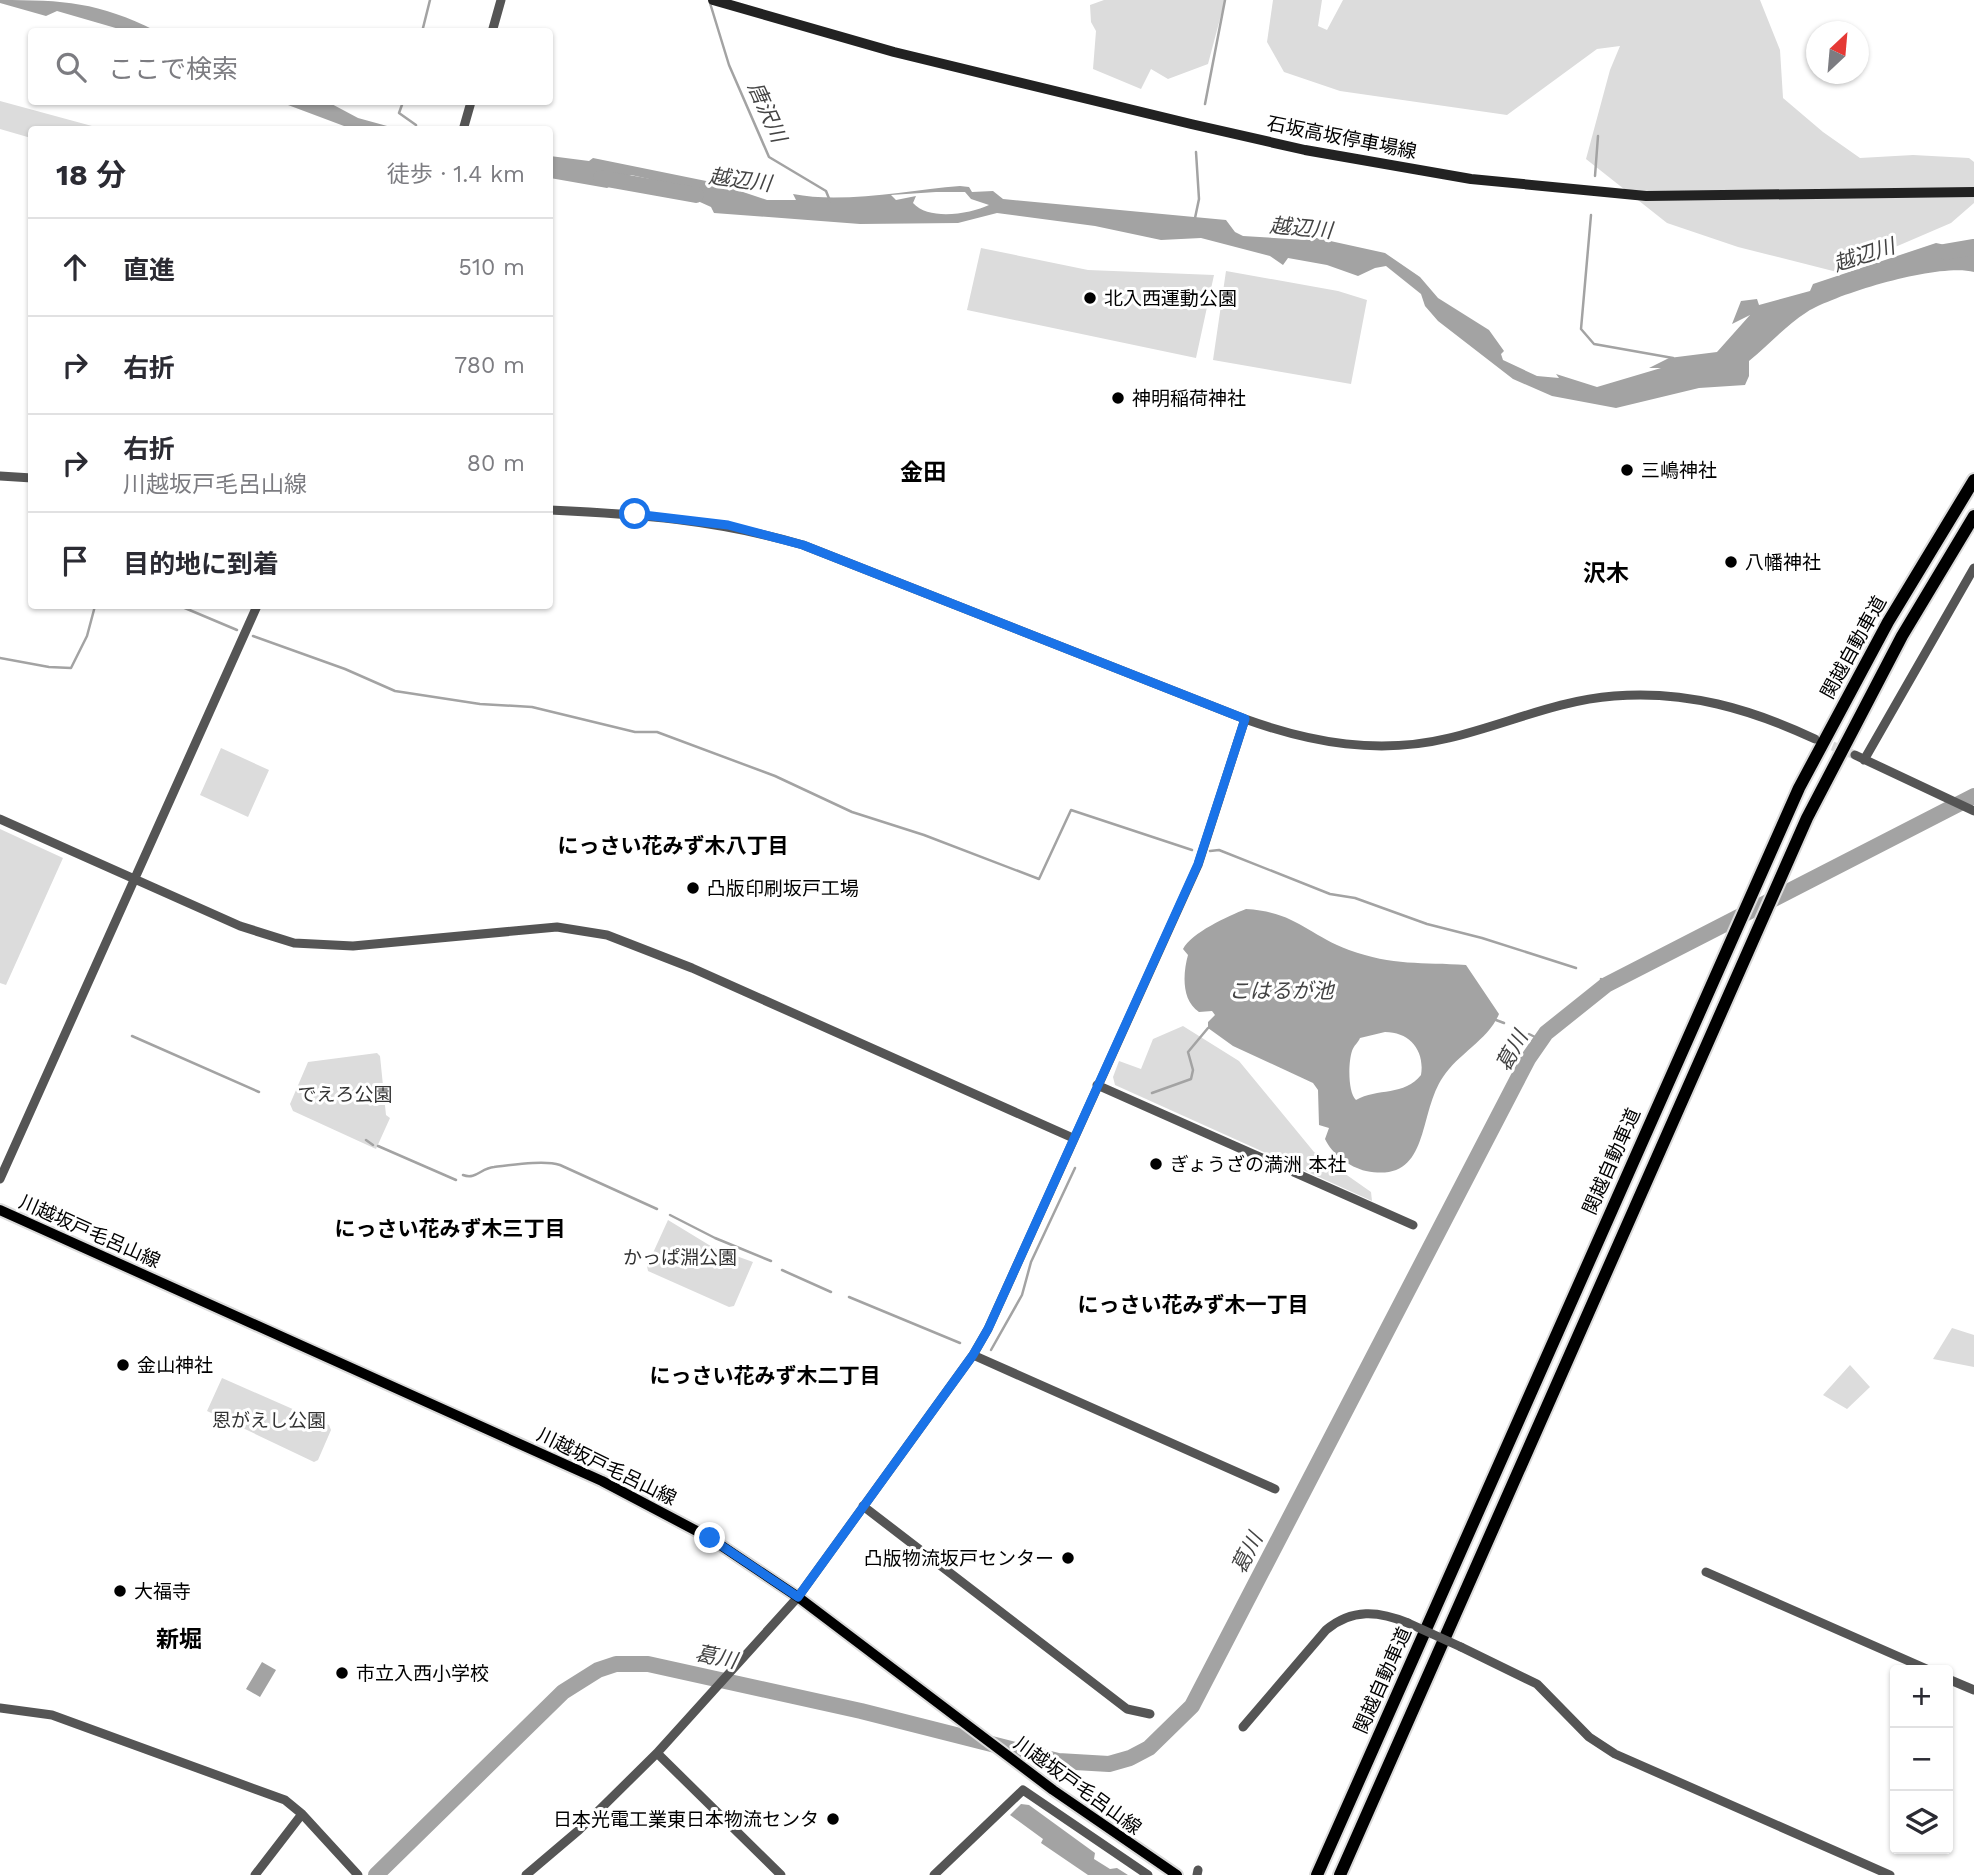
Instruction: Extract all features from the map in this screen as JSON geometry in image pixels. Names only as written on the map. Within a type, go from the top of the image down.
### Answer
[{"type":"highway","name":"関越自動車道","points":[[1317,1875],[1799,788],[1843,703],[1974,480]]},
{"type":"highway","name":"関越自動車道","points":[[1340,1875],[1807,818],[1902,636],[1974,516]]},
{"type":"highway","points":[[1350,1875],[1386,1770]]},
{"type":"main road","name":"石坂高坂停車場線","points":[[716,1],[894,52],[1191,124],[1319,152],[1471,179],[1646,196],[1974,192]]},
{"type":"main road","name":"川越坂戸毛呂山線","points":[[0,1210],[612,1485],[710,1538],[798,1597],[1063,1797],[1177,1875]]},
{"type":"street","points":[[493,28],[501,0]]},
{"type":"street","points":[[464,126],[470,105]]},
{"type":"street","points":[[0,476],[28,478]]},
{"type":"street","points":[[553,510],[692,520],[751,530],[803,545],[1245,719],[1311,739],[1384,746],[1450,738],[1573,702],[1611,696],[1661,695],[1740,708],[1815,739]]},
{"type":"street","points":[[1974,568],[1859,757],[1974,811]]},
{"type":"street","points":[[0,1179],[256,609]]},
{"type":"street","points":[[526,1875],[579,1830],[657,1753],[798,1597],[973,1355],[988,1329],[1198,864],[1245,719]]},
{"type":"street","points":[[0,819],[249,929],[294,943],[363,946],[557,927],[607,935],[692,968],[1073,1138]]},
{"type":"street","points":[[1097,1084],[1413,1225]]},
{"type":"street","points":[[973,1355],[1275,1489]]},
{"type":"street","points":[[863,1506],[1126,1709],[1150,1714]]},
{"type":"street","points":[[1706,1572],[1918,1665]]},
{"type":"street","points":[[1243,1727],[1326,1630],[1338,1621],[1367,1612],[1384,1614],[1537,1684],[1589,1737],[1615,1754],[1890,1875]]},
{"type":"street","points":[[1953,1681],[1974,1690]]},
{"type":"street","points":[[0,1708],[52,1715],[77,1723],[285,1800],[303,1814],[358,1875]]},
{"type":"street","points":[[657,1753],[781,1875]]},
{"type":"street","points":[[934,1875],[1023,1790],[1148,1875]]},
{"type":"street","points":[[255,1875],[303,1814]]},
{"type":"green space","points":[[1104,0],[1225,0],[1208,64],[1168,79],[1151,69],[1141,89],[1093,69],[1096,31],[1091,22],[1090,5]]},
{"type":"green space","points":[[1273,0],[1322,0],[1318,26],[1327,30],[1343,0],[1760,0],[1780,50],[1783,98],[1823,132],[1860,158],[1913,155],[1969,158],[1974,162],[1974,203],[1951,223],[1837,272],[1738,247],[1667,223],[1586,159],[1610,70],[1620,46],[1597,49],[1507,115],[1340,91],[1284,72],[1267,42]]},
{"type":"green space","points":[[0,101],[92,126],[28,126],[28,137],[0,129]]},
{"type":"green space","name":"北入西運動公園","points":[[981,248],[1088,270],[1214,275],[1196,358],[967,310]]},
{"type":"green space","name":"北入西運動公園","points":[[1226,271],[1338,291],[1367,300],[1351,384],[1213,360]]},
{"type":"green space","points":[[221,748],[269,770],[248,817],[200,795]]},
{"type":"green space","points":[[0,829],[63,858],[6,985],[0,983]]},
{"type":"green space","points":[[1183,1026],[1239,1061],[1314,1152],[1371,1192],[1372,1201],[1115,1085],[1113,1077],[1119,1061],[1141,1069],[1153,1039]]},
{"type":"green space","name":"でえろ公園","points":[[377,1053],[380,1056],[386,1115],[390,1118],[376,1149],[293,1111],[290,1104],[308,1062]]},
{"type":"green space","name":"かっぱ淵公園","points":[[668,1220],[714,1248],[753,1262],[734,1306],[729,1307],[648,1271],[647,1266]]},
{"type":"green space","points":[[1952,1328],[1974,1335],[1974,1367],[1933,1359]]},
{"type":"green space","points":[[1850,1365],[1870,1387],[1847,1409],[1823,1395]]},
{"type":"green space","name":"恩がえし公園","points":[[222,1378],[329,1425],[331,1430],[318,1460],[314,1462],[207,1411]]},
{"type":"water","points":[[0,0],[43,1],[98,8],[150,28],[116,28],[57,11],[46,16],[0,3]]},
{"type":"water","points":[[288,105],[334,105],[358,118],[387,126],[344,126]]},
{"type":"water","points":[[553,156],[589,161],[593,158],[716,183],[767,200],[796,200],[793,194],[854,197],[960,186],[969,187],[972,192],[993,191],[1003,199],[1226,220],[1235,232],[1243,236],[1306,240],[1303,235],[1385,253],[1420,277],[1438,298],[1489,330],[1504,351],[1501,354],[1503,360],[1537,376],[1559,378],[1556,374],[1597,387],[1661,368],[1649,368],[1669,358],[1717,352],[1750,315],[1732,324],[1741,301],[1757,299],[1759,305],[1810,291],[1813,284],[1936,243],[1974,251],[1974,272],[1958,270],[1914,276],[1842,296],[1822,304],[1791,323],[1749,361],[1749,376],[1745,385],[1699,388],[1616,408],[1552,396],[1513,379],[1438,321],[1425,306],[1421,294],[1386,266],[1358,276],[1327,265],[1288,258],[1283,265],[1270,256],[1201,238],[1161,240],[1095,226],[997,213],[958,223],[860,224],[714,213],[711,207],[649,179],[631,175],[607,188],[553,179]],"holes":[[[965,192],[971,199],[989,205],[961,213],[939,214],[920,209],[913,203],[916,196],[896,200],[891,195]]]},
{"type":"water","name":"こはるが池","points":[[1246,909],[1277,914],[1335,944],[1380,959],[1466,965],[1499,1014],[1481,1039],[1443,1077],[1435,1092],[1419,1143],[1412,1157],[1402,1167],[1387,1172],[1366,1171],[1342,1159],[1325,1139],[1329,1128],[1319,1125],[1318,1090],[1313,1083],[1233,1046],[1208,1028],[1208,1022],[1215,1015],[1212,1011],[1199,1012],[1189,1001],[1185,986],[1188,955],[1183,949],[1202,931]],"holes":[[[1385,1032],[1402,1035],[1414,1044],[1421,1058],[1421,1075],[1407,1086],[1356,1100],[1351,1091],[1350,1077],[1354,1047],[1360,1038]]]},
{"type":"water","points":[[262,1662],[276,1670],[260,1697],[246,1689]]},
{"type":"water","points":[[1021,1804],[1029,1805],[1095,1853],[1094,1859],[1110,1869],[1117,1868],[1128,1875],[1088,1875],[1041,1843],[1043,1839],[1010,1815]]},
{"type":"waterway","points":[[423,28],[430,0]]},
{"type":"waterway","points":[[1205,104],[1225,0]]},
{"type":"waterway","name":"唐沢川","points":[[710,3],[729,65],[769,157],[826,191],[830,201]]},
{"type":"waterway","points":[[402,105],[399,113],[416,126]]},
{"type":"waterway","points":[[1595,176],[1598,136]]},
{"type":"waterway","points":[[1195,218],[1199,199],[1196,152]]},
{"type":"waterway","name":"越辺川","points":[[601,178],[696,195]]},
{"type":"waterway","points":[[1591,215],[1581,329],[1594,344],[1673,358]]},
{"type":"waterway","name":"越辺川","points":[[1945,252],[1974,247]]},
{"type":"waterway","points":[[0,658],[71,668],[87,636],[94,609]]},
{"type":"waterway","points":[[187,609],[237,630]]},
{"type":"waterway","points":[[253,636],[345,669],[395,691],[480,704],[532,707],[635,732],[657,732],[775,776],[852,812],[924,835],[1039,879],[1071,810],[1192,850]]},
{"type":"waterway","name":"葛川","points":[[376,1875],[563,1692],[598,1670],[616,1664],[648,1664],[861,1711],[1058,1761],[1109,1764],[1130,1758],[1149,1748],[1192,1706],[1528,1059],[1546,1033],[1606,985],[1974,796]]},
{"type":"waterway","points":[[1210,851],[1219,850],[1330,894],[1355,898],[1427,924],[1482,938],[1576,968]]},
{"type":"waterway","name":"葛川","points":[[1601,979],[1606,985]]},
{"type":"waterway","points":[[1496,1020],[1504,1023]]},
{"type":"waterway","points":[[1152,1093],[1191,1079],[1193,1070],[1188,1052],[1208,1028]]},
{"type":"waterway","points":[[1529,1034],[1541,1040]]},
{"type":"waterway","points":[[132,1036],[259,1092]]},
{"type":"waterway","points":[[366,1140],[373,1145]]},
{"type":"waterway","points":[[378,1146],[456,1180]]},
{"type":"waterway","points":[[463,1175],[471,1176],[494,1167],[528,1163],[560,1165],[657,1209]]},
{"type":"waterway","points":[[991,1350],[1022,1295],[1031,1262],[1075,1168]]},
{"type":"waterway","points":[[670,1215],[715,1238],[771,1261]]},
{"type":"waterway","points":[[782,1270],[831,1292]]},
{"type":"waterway","points":[[849,1297],[960,1343]]},
{"type":"tunnel","points":[[1820,741],[1855,755]]},
{"type":"place","name":"北入西運動公園","points":[[1090,298]]},
{"type":"place","name":"神明稲荷神社","points":[[1118,398]]},
{"type":"place","name":"三嶋神社","points":[[1627,470]]},
{"type":"place","name":"八幡神社","points":[[1731,562]]},
{"type":"place","name":"凸版印刷坂戸工場","points":[[693,888]]},
{"type":"place","name":"ぎょうざの満洲 本社","points":[[1156,1164]]},
{"type":"place","name":"金山神社","points":[[123,1365]]},
{"type":"place","name":"凸版物流坂戸センター","points":[[1068,1558]]},
{"type":"place","name":"大福寺","points":[[120,1591]]},
{"type":"place","name":"市立入西小学校","points":[[342,1673]]},
{"type":"place","name":"日本光電工業東日本物流センタ","points":[[833,1819]]},
{"type":"district","name":"金田","points":[[923,472]]},
{"type":"district","name":"沢木","points":[[1606,573]]},
{"type":"district","name":"にっさい花みず木八丁目","points":[[673,846]]},
{"type":"district","name":"にっさい花みず木三丁目","points":[[450,1229]]},
{"type":"district","name":"にっさい花みず木一丁目","points":[[1193,1305]]},
{"type":"district","name":"にっさい花みず木二丁目","points":[[765,1376]]},
{"type":"district","name":"新堀","points":[[179,1639]]},
{"type":"route","points":[[635,514],[728,525],[803,545],[1245,719],[1198,864],[988,1329],[973,1355],[798,1597],[710,1538]]}]
